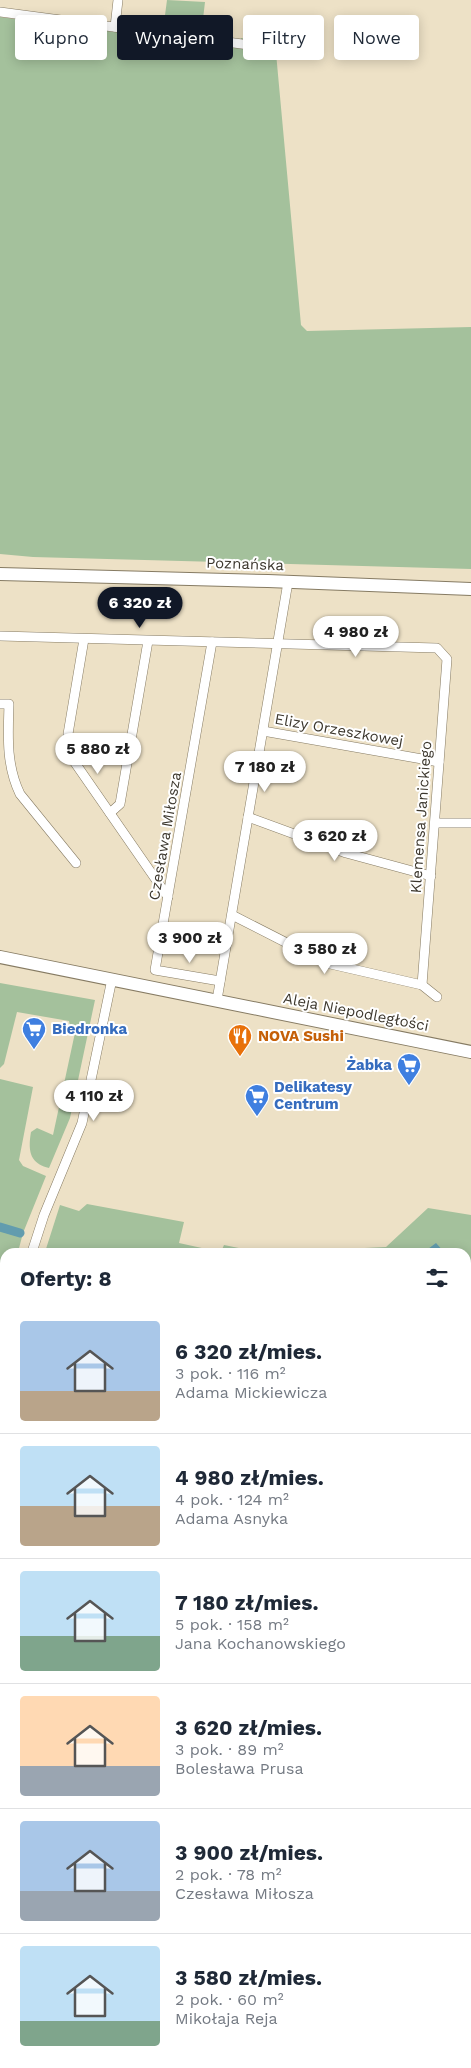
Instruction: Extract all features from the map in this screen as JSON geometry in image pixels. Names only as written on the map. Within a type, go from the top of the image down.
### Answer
[{"type":"street","points":[[115,27],[118,0]]},
{"type":"street","points":[[0,12],[243,44]]},
{"type":"street","name":"Poznańska","points":[[0,570],[18,573]]},
{"type":"street","name":"Poznańska","points":[[0,574],[18,573],[471,589]]},
{"type":"street","points":[[217,1000],[288,582]]},
{"type":"street","points":[[0,636],[278,645]]},
{"type":"street","points":[[84,639],[68,734],[69,748],[76,765],[168,897]]},
{"type":"street","points":[[110,813],[120,804],[148,641]]},
{"type":"street","name":"Czesława Miłosza","points":[[212,642],[156,970],[220,981]]},
{"type":"street","name":"Klemensa Janickiego","points":[[278,645],[437,648],[447,658],[422,985]]},
{"type":"street","points":[[0,704],[10,704],[9,765],[20,794],[76,863]]},
{"type":"street","name":"Elizy Orzeszkowej","points":[[263,731],[439,762]]},
{"type":"street","points":[[248,817],[346,853],[431,876]]},
{"type":"street","points":[[435,823],[471,823]]},
{"type":"street","points":[[232,915],[326,963],[422,985],[437,997]]},
{"type":"street","name":"Aleja Niepodległości","points":[[0,957],[471,1052]]},
{"type":"street","points":[[33,1248],[44,1215],[82,1123],[112,979]]},
{"type":"green space","points":[[167,0],[205,2],[203,15],[165,15]]},
{"type":"green space","points":[[0,17],[15,19],[15,60],[107,60],[107,31],[117,32],[117,60],[233,60],[233,40],[240,41],[241,38],[243,38],[243,60],[277,60],[301,325],[307,331],[471,327],[471,569],[33,557],[0,554]]},
{"type":"green space","points":[[0,983],[95,1000],[70,1118],[49,1168],[37,1163],[31,1155],[31,1132],[37,1128],[53,1135],[76,1028],[70,1026],[69,1021],[17,1012],[4,1064],[0,1068]]},
{"type":"green space","points":[[291,997],[316,1004],[314,1009],[288,1003]]},
{"type":"green space","points":[[336,1009],[411,1025],[411,1028],[335,1013]]},
{"type":"green space","points":[[0,1079],[33,1087],[19,1160],[23,1166],[46,1176],[23,1233],[19,1248],[0,1248]]},
{"type":"green space","points":[[87,1204],[184,1222],[179,1243],[202,1248],[46,1248],[60,1205],[79,1211]]},
{"type":"green space","points":[[428,1208],[471,1215],[471,1248],[365,1248],[386,1247]]},
{"type":"green space","points":[[224,1245],[239,1248],[223,1248]]},
{"type":"water","points":[[436,1243],[440,1248],[429,1248]]},
{"type":"waterway","points":[[0,1227],[20,1233]]},
{"type":"place","name":"Biedronka","points":[[34,1050]]},
{"type":"place","name":"NOVA Sushi","points":[[240,1057]]},
{"type":"place","name":"Żabka","points":[[409,1086]]},
{"type":"place","name":"Delikatesy Centrum","points":[[257,1117]]}]
